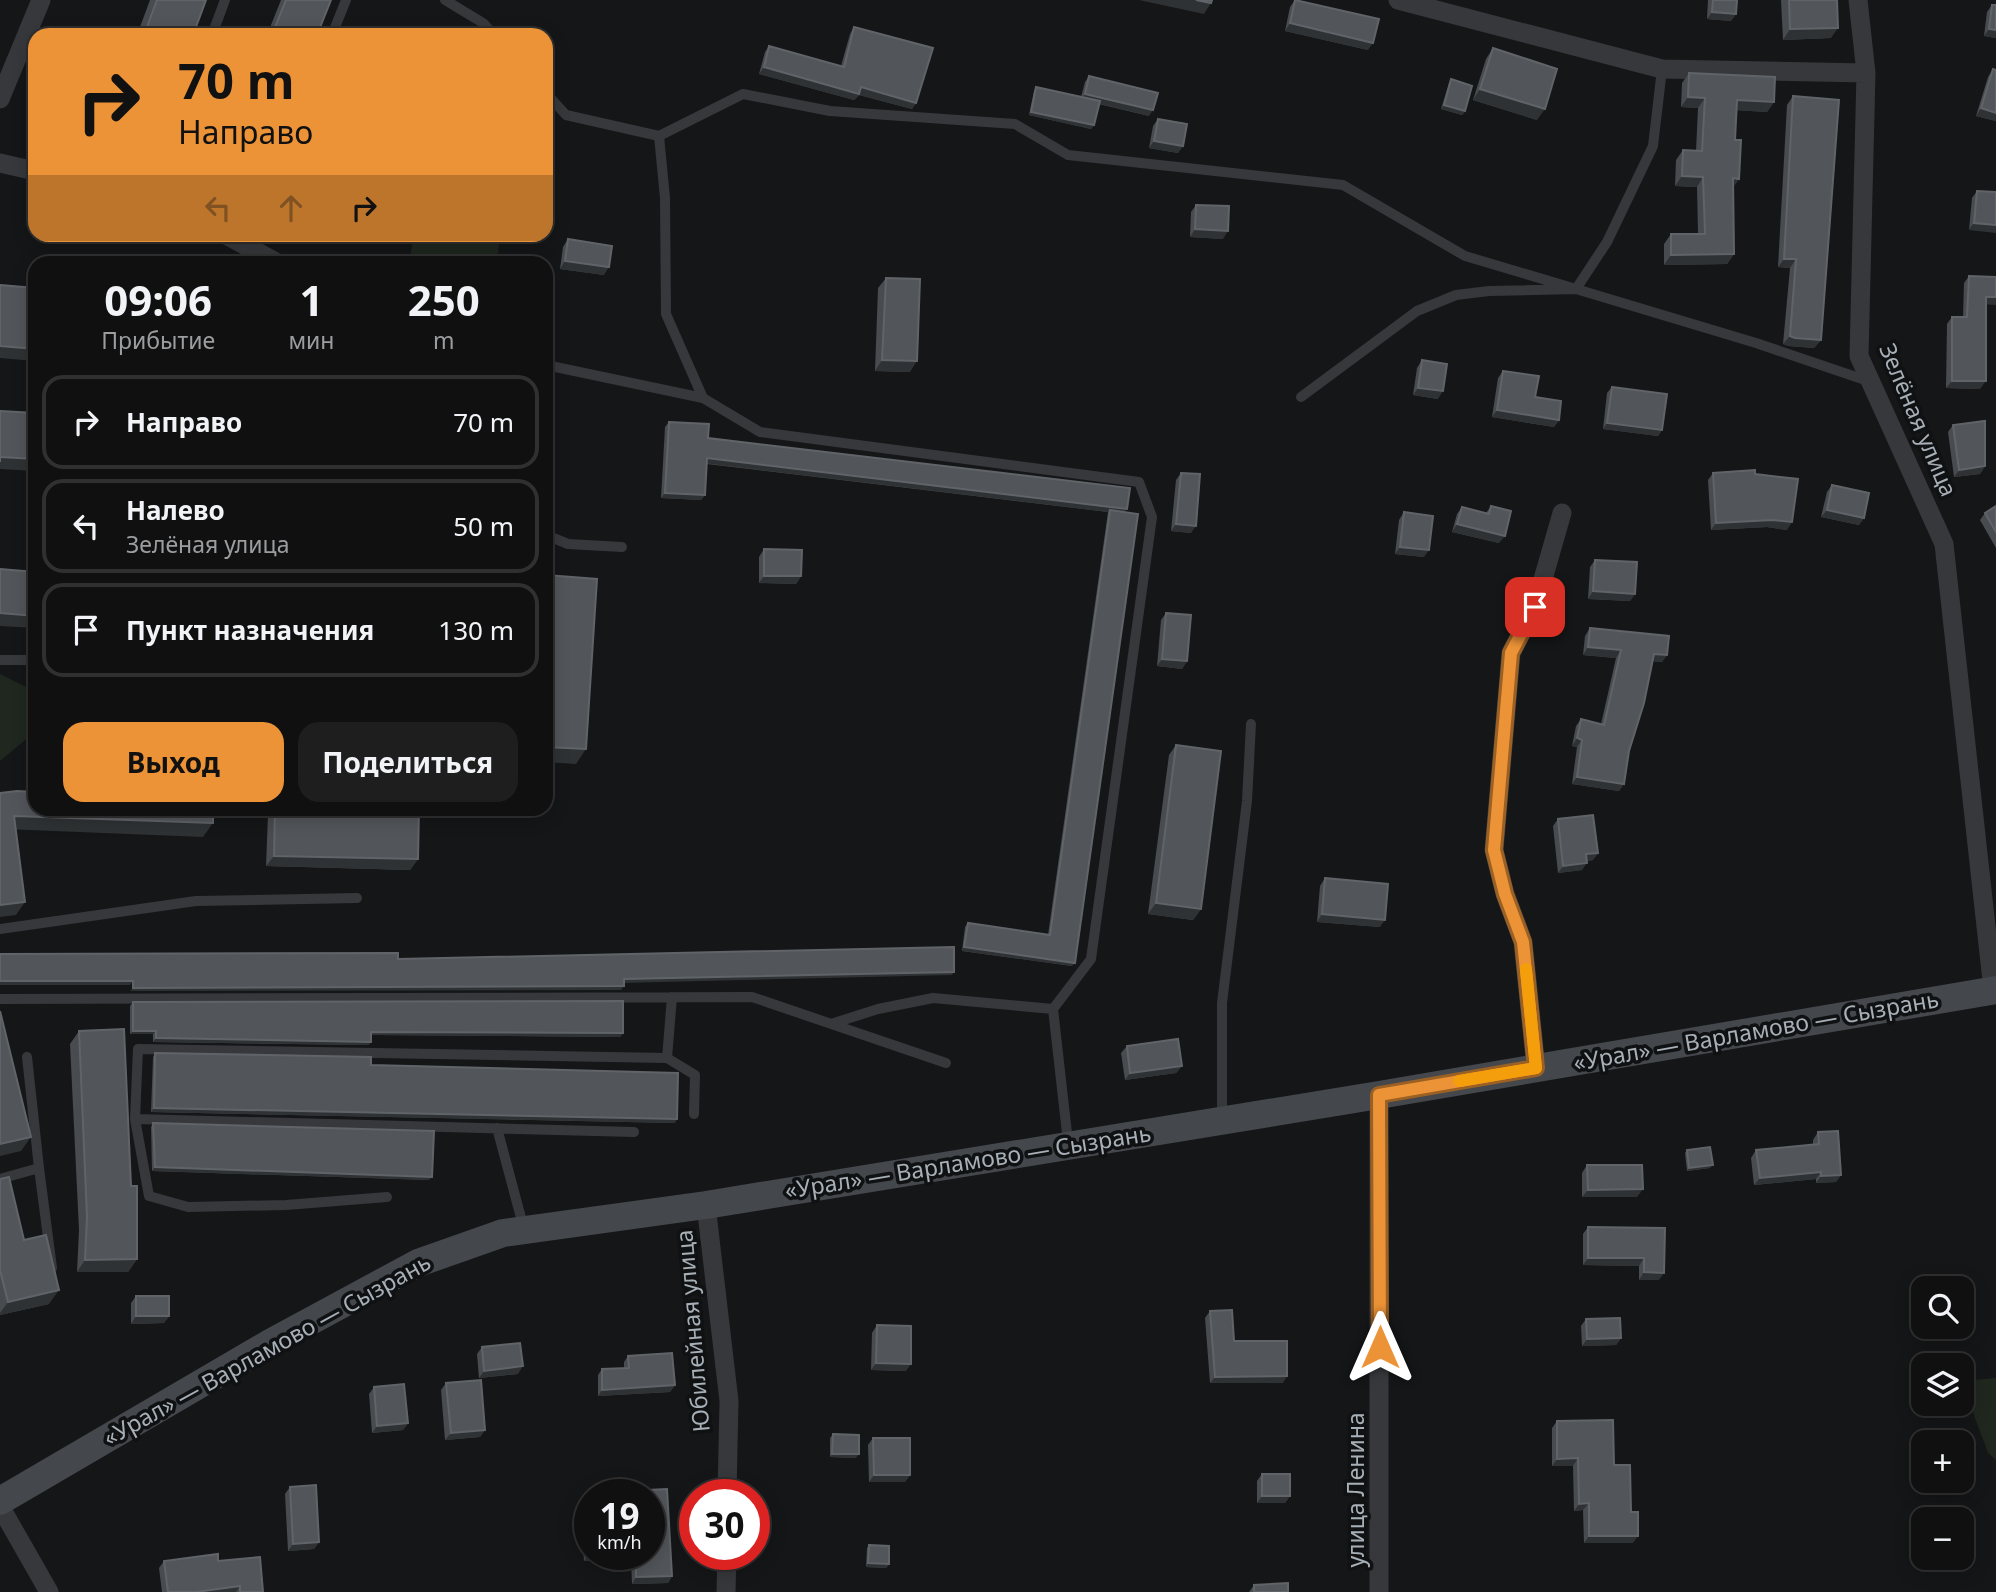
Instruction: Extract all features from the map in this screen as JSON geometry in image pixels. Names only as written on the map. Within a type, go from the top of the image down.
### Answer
[{"type":"main road","name":"«Урал» — Варламово — Сызрань","points":[[0,1501],[270,1343],[418,1263],[503,1233],[705,1205],[1069,1146],[1995,990]]},
{"type":"street","points":[[0,99],[7,63],[41,0]]},
{"type":"street","points":[[1398,0],[1662,69],[1866,73]]},
{"type":"street","name":"Зелёная улица","points":[[1858,0],[1866,73],[1859,356],[1944,544],[1987,851],[1995,990]]},
{"type":"street","points":[[0,163],[28,169]]},
{"type":"street","points":[[251,242],[269,256]]},
{"type":"street","points":[[1536,1068],[1523,942],[1505,894],[1494,850],[1511,653],[1535,607],[1562,513]]},
{"type":"street","name":"улица Ленина","points":[[1379,1095],[1379,1592]]},
{"type":"street","name":"Юбилейная улица","points":[[705,1205],[729,1401],[727,1479]]},
{"type":"street","points":[[0,1506],[49,1592]]},
{"type":"street","points":[[726,1570],[726,1592]]},
{"type":"lane","points":[[215,28],[225,0]]},
{"type":"lane","points":[[335,28],[346,0]]},
{"type":"lane","points":[[445,0],[488,28]]},
{"type":"lane","points":[[1576,289],[1607,242],[1653,146],[1662,69]]},
{"type":"lane","points":[[553,101],[566,115],[659,136],[743,94],[830,111],[1015,124],[1068,155],[1343,185],[1465,256],[1756,343],[1871,382]]},
{"type":"lane","points":[[659,136],[665,198],[666,314],[703,398]]},
{"type":"lane","points":[[1301,397],[1417,311],[1456,295],[1576,289]]},
{"type":"lane","points":[[553,366],[703,398],[760,432],[1139,482],[1152,517],[1091,959],[1053,1009],[1069,1146]]},
{"type":"lane","points":[[553,538],[568,544],[622,547]]},
{"type":"lane","points":[[0,660],[28,660]]},
{"type":"lane","points":[[1222,1121],[1222,1003],[1248,801],[1251,723]]},
{"type":"lane","points":[[0,929],[196,901],[357,898]]},
{"type":"lane","points":[[0,999],[752,997],[946,1062]]},
{"type":"lane","points":[[667,1058],[672,998]]},
{"type":"lane","points":[[834,1023],[878,1009],[933,998],[1053,1009]]},
{"type":"lane","points":[[387,1197],[286,1206],[188,1207],[149,1196],[135,1119],[138,1049],[667,1058],[695,1075],[694,1114]]},
{"type":"lane","points":[[27,1058],[52,1271]]},
{"type":"lane","points":[[135,1119],[634,1132]]},
{"type":"lane","points":[[497,1128],[524,1230]]},
{"type":"lane","points":[[0,1179],[39,1168]]},
{"type":"shaded area","points":[[412,242],[499,242],[498,256],[411,256]]},
{"type":"shaded area","points":[[0,674],[28,686],[28,738],[0,761]]},
{"type":"shaded area","points":[[1996,1378],[1996,1460],[1988,1453],[1974,1415],[1974,1380]]},
{"type":"building","points":[[157,0],[206,0],[196,28],[147,28]]},
{"type":"building","points":[[286,0],[331,0],[320,28],[275,28]]},
{"type":"building","points":[[1295,0],[1379,19],[1373,43],[1290,23]]},
{"type":"building","points":[[1713,0],[1737,0],[1736,14],[1712,12]]},
{"type":"building","points":[[1789,0],[1837,0],[1838,28],[1790,29]]},
{"type":"building","points":[[1992,5],[1996,5],[1996,30],[1989,29]]},
{"type":"building","points":[[854,27],[933,48],[916,103],[861,87],[859,94],[764,67],[769,46],[844,67]]},
{"type":"building","points":[[1493,48],[1557,69],[1545,109],[1480,89]]},
{"type":"building","points":[[1993,69],[1996,70],[1996,113],[1981,108]]},
{"type":"building","points":[[1689,73],[1775,77],[1774,102],[1737,100],[1735,140],[1741,140],[1739,179],[1733,178],[1734,254],[1671,255],[1671,234],[1705,234],[1703,177],[1682,176],[1683,150],[1702,151],[1705,98],[1688,97]]},
{"type":"building","points":[[1089,76],[1158,93],[1153,110],[1085,94]]},
{"type":"building","points":[[1451,79],[1472,86],[1465,111],[1444,105]]},
{"type":"building","points":[[1036,87],[1100,101],[1094,125],[1031,112]]},
{"type":"building","points":[[1793,96],[1839,100],[1821,340],[1790,336],[1796,259],[1784,259]]},
{"type":"building","points":[[1158,119],[1187,124],[1183,146],[1154,141]]},
{"type":"building","points":[[1977,191],[1996,192],[1996,225],[1974,223]]},
{"type":"building","points":[[1196,205],[1229,206],[1228,231],[1195,229]]},
{"type":"building","points":[[568,239],[612,246],[609,267],[565,261]]},
{"type":"building","points":[[1969,276],[1996,277],[1996,297],[1986,297],[1986,381],[1952,381],[1952,317],[1967,317]]},
{"type":"building","points":[[886,278],[920,279],[917,361],[882,360]]},
{"type":"building","points":[[0,285],[28,287],[28,348],[0,346]]},
{"type":"building","points":[[1422,360],[1447,364],[1443,391],[1418,388]]},
{"type":"building","points":[[1503,371],[1539,376],[1535,397],[1561,401],[1559,420],[1497,410]]},
{"type":"building","points":[[1612,387],[1667,394],[1662,430],[1607,423]]},
{"type":"building","points":[[0,411],[28,413],[28,459],[0,457]]},
{"type":"building","points":[[1985,421],[1985,466],[1959,470],[1953,425]]},
{"type":"building","points":[[669,422],[709,424],[708,438],[1130,488],[1127,509],[707,458],[705,495],[665,493]]},
{"type":"building","points":[[1755,470],[1755,474],[1798,479],[1792,522],[1772,520],[1716,523],[1713,473]]},
{"type":"building","points":[[1181,473],[1200,474],[1196,526],[1176,524]]},
{"type":"building","points":[[1832,485],[1869,493],[1864,518],[1827,510]]},
{"type":"building","points":[[1491,506],[1511,511],[1505,536],[1457,524],[1462,507],[1489,514]]},
{"type":"building","points":[[1996,506],[1996,532],[1985,513]]},
{"type":"building","points":[[1110,510],[1138,514],[1075,963],[964,947],[968,923],[1050,935]]},
{"type":"building","points":[[1404,512],[1433,516],[1429,550],[1400,547]]},
{"type":"building","points":[[764,549],[802,550],[801,576],[764,576]]},
{"type":"building","points":[[1595,560],[1637,562],[1635,594],[1593,591]]},
{"type":"building","points":[[0,569],[28,571],[28,615],[0,613]]},
{"type":"building","points":[[553,576],[597,579],[586,749],[553,747]]},
{"type":"building","points":[[1166,613],[1191,615],[1187,661],[1162,659]]},
{"type":"building","points":[[1590,628],[1669,636],[1667,655],[1654,654],[1644,703],[1629,751],[1624,784],[1577,777],[1582,740],[1577,738],[1581,719],[1604,725],[1621,650],[1588,647]]},
{"type":"building","points":[[1176,745],[1221,751],[1201,909],[1156,903]]},
{"type":"building","points":[[28,792],[28,816],[213,816],[213,823],[14,816],[25,902],[0,905],[0,793]]},
{"type":"building","points":[[1593,815],[1598,853],[1586,854],[1587,863],[1563,866],[1558,819]]},
{"type":"building","points":[[275,816],[419,816],[418,859],[274,856]]},
{"type":"building","points":[[1325,878],[1388,884],[1385,920],[1322,914]]},
{"type":"building","points":[[954,947],[954,972],[624,979],[624,986],[133,988],[133,981],[0,981],[0,954],[398,953],[398,959]]},
{"type":"building","points":[[623,1001],[623,1033],[371,1032],[371,1042],[156,1038],[156,1031],[133,1031],[133,1002]]},
{"type":"building","points":[[0,1011],[31,1137],[0,1144]]},
{"type":"building","points":[[124,1029],[131,1186],[137,1186],[137,1259],[85,1260],[87,1217],[79,1031]]},
{"type":"building","points":[[1178,1039],[1182,1066],[1130,1073],[1127,1046]]},
{"type":"building","points":[[155,1053],[371,1057],[371,1065],[678,1073],[677,1119],[154,1108]]},
{"type":"building","points":[[153,1123],[434,1131],[432,1177],[155,1167]]},
{"type":"building","points":[[1838,1131],[1841,1175],[1821,1176],[1821,1172],[1760,1178],[1756,1150],[1819,1144],[1818,1132]]},
{"type":"building","points":[[1710,1147],[1713,1165],[1689,1168],[1687,1150]]},
{"type":"building","points":[[1587,1165],[1642,1165],[1643,1189],[1588,1190]]},
{"type":"building","points":[[9,1177],[24,1240],[46,1235],[59,1290],[8,1302],[0,1270],[0,1179]]},
{"type":"building","points":[[1588,1227],[1665,1228],[1664,1273],[1644,1272],[1644,1258],[1588,1258]]},
{"type":"building","points":[[136,1296],[169,1296],[169,1316],[136,1316]]},
{"type":"building","points":[[1232,1310],[1234,1341],[1287,1341],[1287,1376],[1215,1377],[1210,1311]]},
{"type":"building","points":[[1620,1318],[1621,1338],[1587,1339],[1586,1319]]},
{"type":"building","points":[[877,1325],[911,1326],[911,1364],[876,1363]]},
{"type":"building","points":[[520,1343],[523,1366],[484,1371],[482,1347]]},
{"type":"building","points":[[672,1353],[675,1385],[602,1390],[602,1369],[629,1368],[628,1356]]},
{"type":"building","points":[[481,1380],[485,1430],[451,1433],[446,1383]]},
{"type":"building","points":[[404,1384],[408,1423],[377,1426],[374,1387]]},
{"type":"building","points":[[1613,1420],[1614,1465],[1630,1465],[1631,1512],[1638,1512],[1638,1536],[1589,1536],[1589,1503],[1579,1504],[1578,1458],[1557,1459],[1557,1421]]},
{"type":"building","points":[[833,1434],[859,1435],[859,1454],[832,1454]]},
{"type":"building","points":[[873,1438],[910,1438],[910,1475],[874,1475]]},
{"type":"building","points":[[1262,1474],[1290,1474],[1290,1496],[1262,1496]]},
{"type":"building","points":[[316,1485],[319,1542],[293,1544],[290,1487]]},
{"type":"building","points":[[665,1489],[672,1576],[636,1577],[636,1570],[665,1570]]},
{"type":"building","points":[[869,1545],[889,1546],[889,1564],[868,1563]]},
{"type":"building","points":[[218,1554],[218,1561],[260,1557],[263,1592],[240,1592],[240,1586],[196,1592],[168,1592],[164,1561]]},
{"type":"building","points":[[1288,1583],[1288,1592],[1254,1592],[1254,1585]]},
{"type":"slow traffic","points":[[1459,1081],[1536,1068],[1526,969]]},
{"type":"route","points":[[1380,1347],[1379,1095],[1536,1068],[1523,942],[1505,894],[1494,850],[1511,653],[1535,607]]}]
